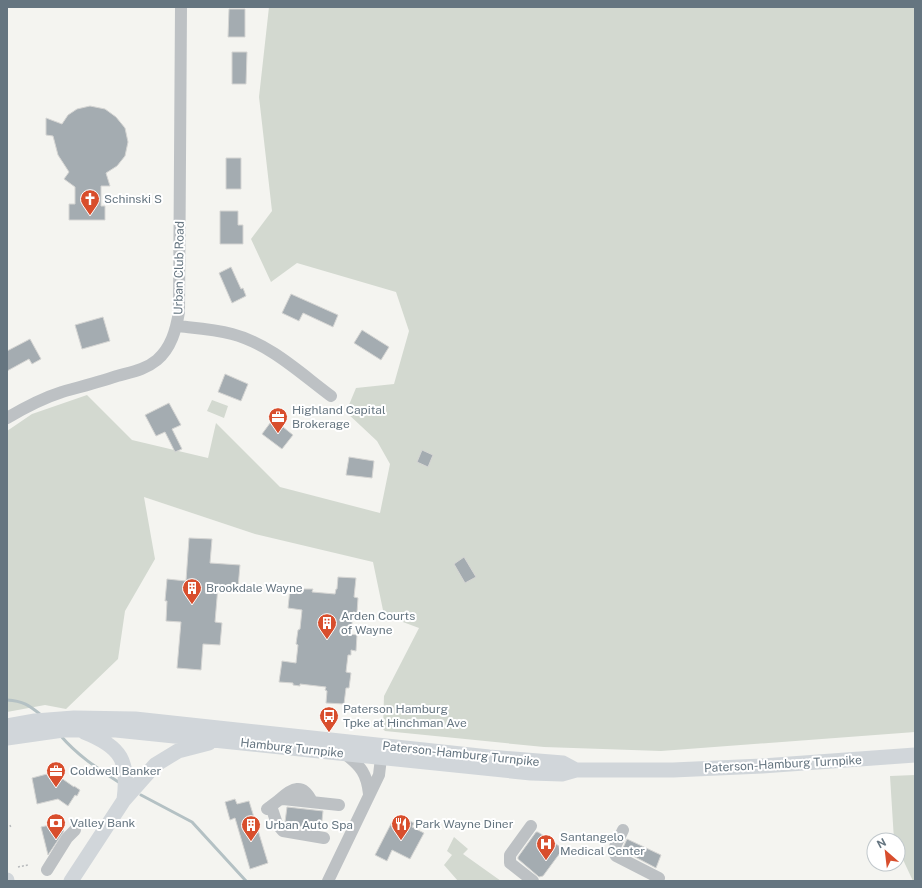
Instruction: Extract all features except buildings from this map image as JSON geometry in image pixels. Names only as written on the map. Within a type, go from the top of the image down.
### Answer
[{"type":"main road","name":"Paterson-Hamburg Turnpike","points":[[7,726],[35,721],[54,727],[100,718],[135,719],[381,752]]},
{"type":"main road","name":"Hamburg Turnpike","points":[[7,738],[54,727],[80,730],[116,730],[345,754],[381,752],[538,773],[562,774],[576,770]]},
{"type":"main road","points":[[80,730],[99,738],[117,752],[125,769],[126,783],[124,800]]},
{"type":"main road","points":[[71,881],[124,800],[155,765],[164,758],[178,751],[222,741]]},
{"type":"main road","name":"Paterson-Hamburg Turnpike","points":[[576,770],[673,770],[762,766],[915,755]]},
{"type":"street","name":"Urban Club Road","points":[[7,418],[36,402],[60,393],[144,368],[158,359],[173,339],[179,312],[182,7]]},
{"type":"street","points":[[177,326],[215,330],[249,340],[277,355],[331,396]]},
{"type":"street","points":[[328,881],[379,775],[381,752]]},
{"type":"street","points":[[345,754],[357,763],[364,773],[368,781],[369,794]]},
{"type":"street","points":[[324,838],[282,830],[277,824],[273,805],[312,802],[339,805]]},
{"type":"street","points":[[530,826],[510,856],[510,863],[533,881]]},
{"type":"street","points":[[624,830],[614,850],[616,856],[659,878]]},
{"type":"street","points":[[50,870],[77,831]]},
{"type":"path","points":[[18,867],[28,865]]},
{"type":"shaded area","points":[[269,7],[915,7],[915,732],[661,751],[544,747],[385,731],[383,729],[384,696],[419,628],[384,615],[373,562],[255,534],[144,497],[155,559],[125,611],[118,659],[66,709],[45,705],[7,712],[7,431],[32,414],[87,395],[132,440],[208,458],[216,423],[280,487],[380,513],[390,464],[377,441],[346,412],[356,388],[394,384],[409,331],[396,292],[297,263],[271,282],[251,239],[272,211],[259,97]]},
{"type":"shaded area","points":[[212,400],[228,406],[224,418],[207,411]]},
{"type":"shaded area","points":[[915,775],[915,881],[913,881],[906,866],[906,832],[894,832],[890,776]]},
{"type":"shaded area","points":[[454,837],[468,849],[463,854],[501,881],[458,881],[444,865],[452,855],[447,851]]},
{"type":"waterway","points":[[7,700],[26,704],[41,715]]},
{"type":"waterway","points":[[60,735],[81,755],[120,783]]},
{"type":"waterway","points":[[141,795],[192,822],[246,881]]},
{"type":"place","name":"Schinski S","points":[[90,216]]},
{"type":"place","name":"Highland Capital Brokerage","points":[[278,434]]},
{"type":"place","name":"Brookdale Wayne","points":[[192,605]]},
{"type":"place","name":"Arden Courts of Wayne","points":[[327,640]]},
{"type":"place","name":"Paterson Hamburg Tpke at Hinchman Ave","points":[[329,733]]},
{"type":"place","name":"Coldwell Banker","points":[[56,788]]},
{"type":"place","name":"Valley Bank","points":[[56,840]]},
{"type":"place","name":"Park Wayne Diner","points":[[401,841]]},
{"type":"place","name":"Urban Auto Spa","points":[[251,842]]},
{"type":"place","name":"Santangelo Medical Center","points":[[546,861]]}]
